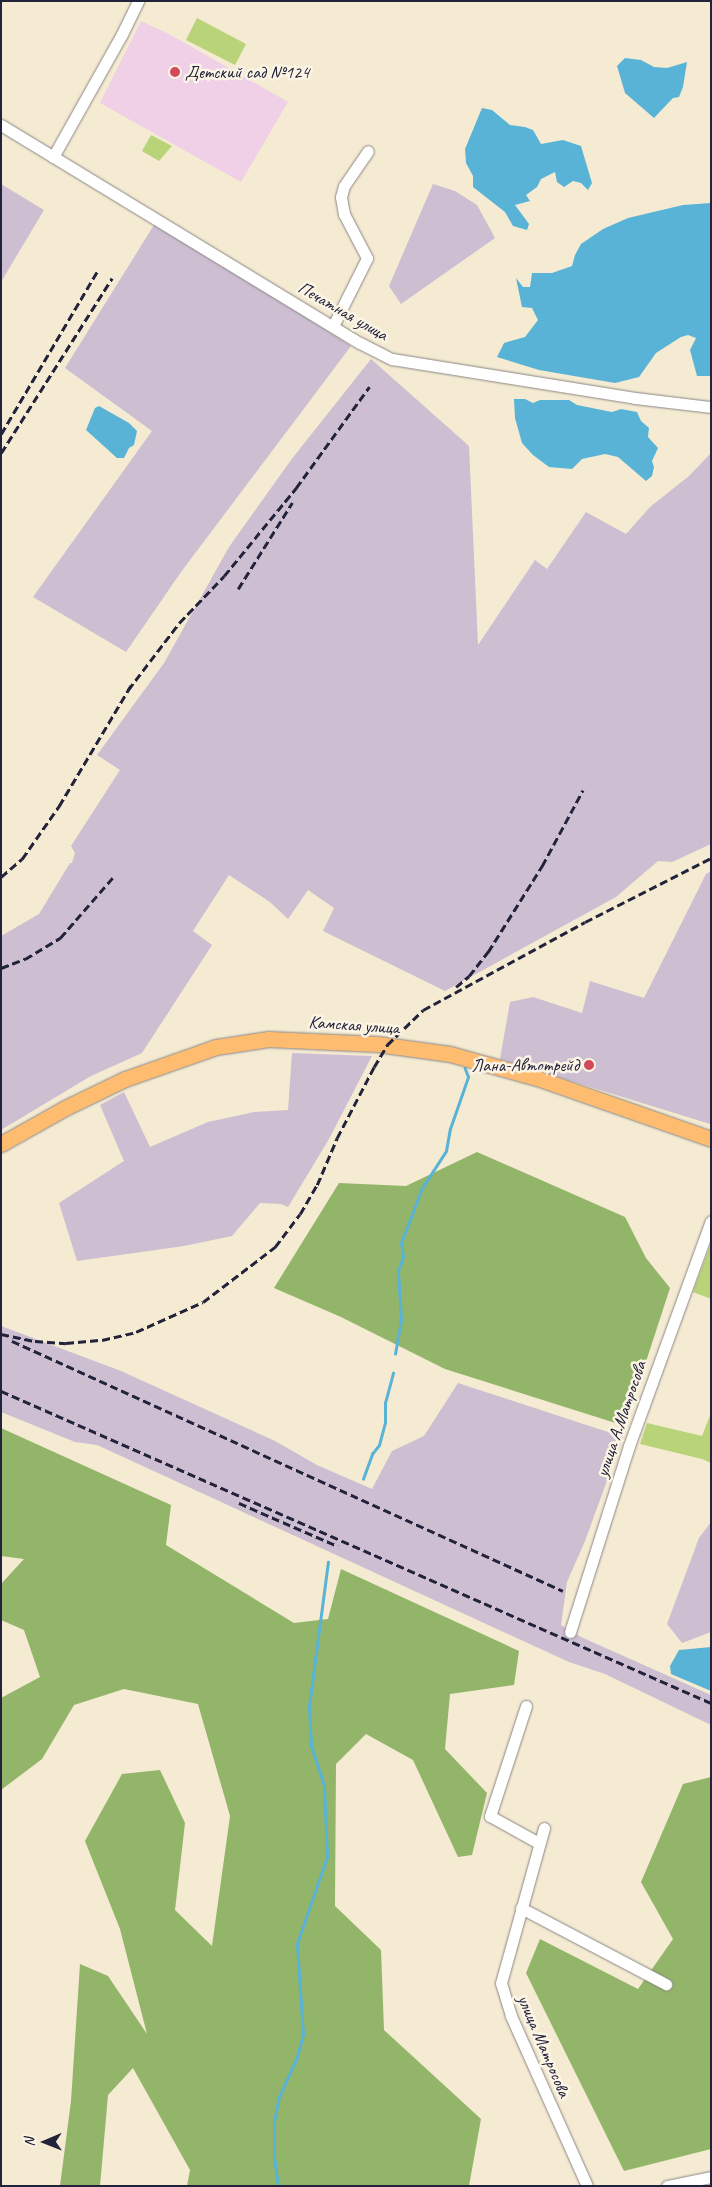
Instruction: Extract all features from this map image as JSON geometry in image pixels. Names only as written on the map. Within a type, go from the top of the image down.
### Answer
[{"type":"main road","name":"Камская улица","points":[[1,1144],[65,1108],[125,1079],[216,1047],[268,1039],[377,1044],[457,1056],[537,1078],[711,1139]]},
{"type":"street","points":[[53,157],[79,113],[138,1]]},
{"type":"street","name":"Печатная улица","points":[[1,126],[360,343],[392,359],[635,398],[711,407]]},
{"type":"street","points":[[333,326],[367,258],[344,214],[341,197],[344,186],[368,151]]},
{"type":"street","name":"улица А.Матросова","points":[[570,1632],[629,1446],[711,1221]]},
{"type":"street","points":[[526,1706],[490,1816],[539,1843]]},
{"type":"street","name":"улица Матросова","points":[[544,1828],[503,1975],[503,1994],[587,2186]]},
{"type":"street","points":[[521,1908],[666,1984]]},
{"type":"street","points":[[667,2186],[711,2177]]},
{"type":"shaded area","name":"Детский сад №124","points":[[141,21],[171,35],[288,102],[241,182],[100,103]]},
{"type":"shaded area","points":[[1,184],[44,210],[1,282]]},
{"type":"shaded area","points":[[433,184],[455,191],[477,205],[495,238],[401,304],[389,286]]},
{"type":"shaded area","points":[[154,225],[286,304],[351,346],[181,572],[126,652],[33,597],[152,431],[65,368]]},
{"type":"shaded area","points":[[371,359],[469,446],[478,645],[535,560],[547,569],[586,512],[626,534],[650,507],[689,476],[711,453],[711,844],[672,862],[658,861],[616,897],[445,991],[323,931],[334,908],[308,890],[288,919],[270,902],[229,875],[193,931],[212,945],[142,1053],[91,1076],[1,1130],[1,936],[39,914],[70,863],[72,863],[75,853],[71,846],[120,770],[97,755],[164,663],[229,547],[291,460]]},
{"type":"shaded area","points":[[711,871],[710,1124],[500,1059],[510,1002],[533,997],[582,1013],[590,981],[644,998],[706,874]]},
{"type":"shaded area","points":[[292,1053],[372,1056],[329,1139],[288,1207],[281,1204],[260,1203],[232,1236],[184,1246],[77,1261],[59,1203],[124,1161],[100,1105],[124,1092],[150,1147],[208,1122],[254,1112],[288,1110]]},
{"type":"shaded area","points":[[1,1326],[121,1371],[275,1441],[317,1465],[372,1489],[392,1451],[424,1436],[458,1383],[623,1437],[585,1541],[567,1582],[561,1625],[581,1637],[711,1695],[711,1725],[605,1674],[569,1662],[97,1445],[75,1442],[1,1412]]},
{"type":"shaded area","points":[[711,1522],[711,1632],[682,1643],[667,1624],[699,1538]]},
{"type":"green space","points":[[197,18],[246,44],[235,65],[186,40]]},
{"type":"green space","points":[[151,135],[172,146],[159,161],[142,151]]},
{"type":"green space","points":[[477,1152],[625,1217],[646,1258],[670,1288],[625,1426],[445,1369],[341,1317],[274,1288],[339,1183],[406,1186]]},
{"type":"green space","points":[[711,1243],[711,1299],[693,1292]]},
{"type":"green space","points":[[711,1413],[711,1463],[702,1459],[640,1444],[647,1423],[702,1436]]},
{"type":"green space","points":[[1,1428],[171,1505],[166,1545],[294,1623],[328,1619],[341,1569],[519,1651],[514,1685],[450,1694],[445,1749],[487,1793],[472,1855],[458,1857],[413,1760],[366,1734],[336,1764],[335,1906],[381,1950],[384,2030],[481,2119],[469,2186],[187,2186],[190,2170],[133,2068],[108,2095],[100,2186],[60,2186],[71,2101],[80,1964],[108,1976],[147,2034],[120,1929],[85,1841],[122,1774],[160,1770],[185,1823],[175,1910],[212,1946],[230,1816],[198,1704],[124,1689],[74,1705],[42,1759],[1,1790],[1,1698],[40,1677],[24,1630],[1,1620],[1,1584],[24,1559],[1,1556]]},
{"type":"green space","points":[[711,1777],[711,2149],[624,2171],[526,1973],[540,1939],[638,1989],[673,1939],[641,1882],[683,1784]]},
{"type":"water","points":[[625,58],[641,60],[654,67],[667,68],[687,62],[683,87],[679,97],[673,98],[654,118],[625,93],[617,66]]},
{"type":"water","points":[[482,108],[492,110],[510,125],[533,130],[541,144],[563,140],[581,146],[592,183],[588,190],[581,183],[573,181],[564,187],[557,182],[555,172],[541,179],[537,187],[526,195],[530,201],[515,205],[529,224],[527,230],[513,226],[505,212],[473,187],[473,176],[466,163],[465,149]]},
{"type":"water","points":[[711,203],[711,376],[697,376],[690,350],[696,338],[688,335],[681,337],[656,353],[639,377],[615,383],[539,370],[497,357],[504,343],[525,337],[538,320],[532,308],[522,307],[516,278],[523,287],[530,287],[532,273],[552,273],[572,266],[581,244],[603,229],[628,218],[683,205]]},
{"type":"water","points":[[514,399],[525,399],[533,403],[540,400],[569,400],[577,405],[612,412],[621,409],[637,412],[641,421],[649,428],[648,437],[658,448],[652,461],[654,467],[652,476],[646,481],[618,457],[605,454],[582,459],[572,469],[549,467],[533,455],[522,443],[515,418]]},
{"type":"water","points":[[99,406],[129,423],[137,431],[134,445],[129,448],[124,458],[117,458],[86,430],[95,408]]},
{"type":"water","points":[[711,1647],[711,1691],[671,1674],[670,1666],[679,1650]]},
{"type":"waterway","points":[[395,1354],[401,1320],[398,1271],[403,1257],[401,1243],[422,1188],[446,1151],[450,1129],[468,1077],[465,1069]]},
{"type":"waterway","points":[[363,1479],[372,1454],[379,1445],[385,1423],[385,1403],[393,1373]]},
{"type":"waterway","points":[[278,2186],[274,2159],[274,2122],[279,2097],[297,2057],[303,2035],[297,1944],[327,1857],[324,1786],[311,1746],[309,1706],[328,1562]]},
{"type":"railway","points":[[1,434],[98,270]]},
{"type":"railway","points":[[1,453],[112,278]]},
{"type":"railway","points":[[128,690],[179,623],[224,576],[296,488],[369,387]]},
{"type":"railway","points":[[238,589],[292,503]]},
{"type":"railway","points":[[1,877],[22,859],[59,806],[131,685]]},
{"type":"railway","points":[[456,987],[469,976],[488,952],[542,866],[583,790]]},
{"type":"railway","points":[[1,1334],[35,1341],[66,1343],[102,1340],[136,1332],[203,1302],[275,1247],[300,1214],[317,1185],[337,1138],[387,1045],[423,1010],[585,922],[711,858]]},
{"type":"railway","points":[[1,968],[25,959],[60,938],[114,876]]},
{"type":"railway","points":[[12,1341],[563,1591]]},
{"type":"railway","points":[[1,1391],[711,1703]]},
{"type":"railway","points":[[239,1503],[338,1546]]},
{"type":"place","name":"Детский сад №124","points":[[175,72]]},
{"type":"place","name":"Лана-Автотрейд","points":[[589,1065]]}]
